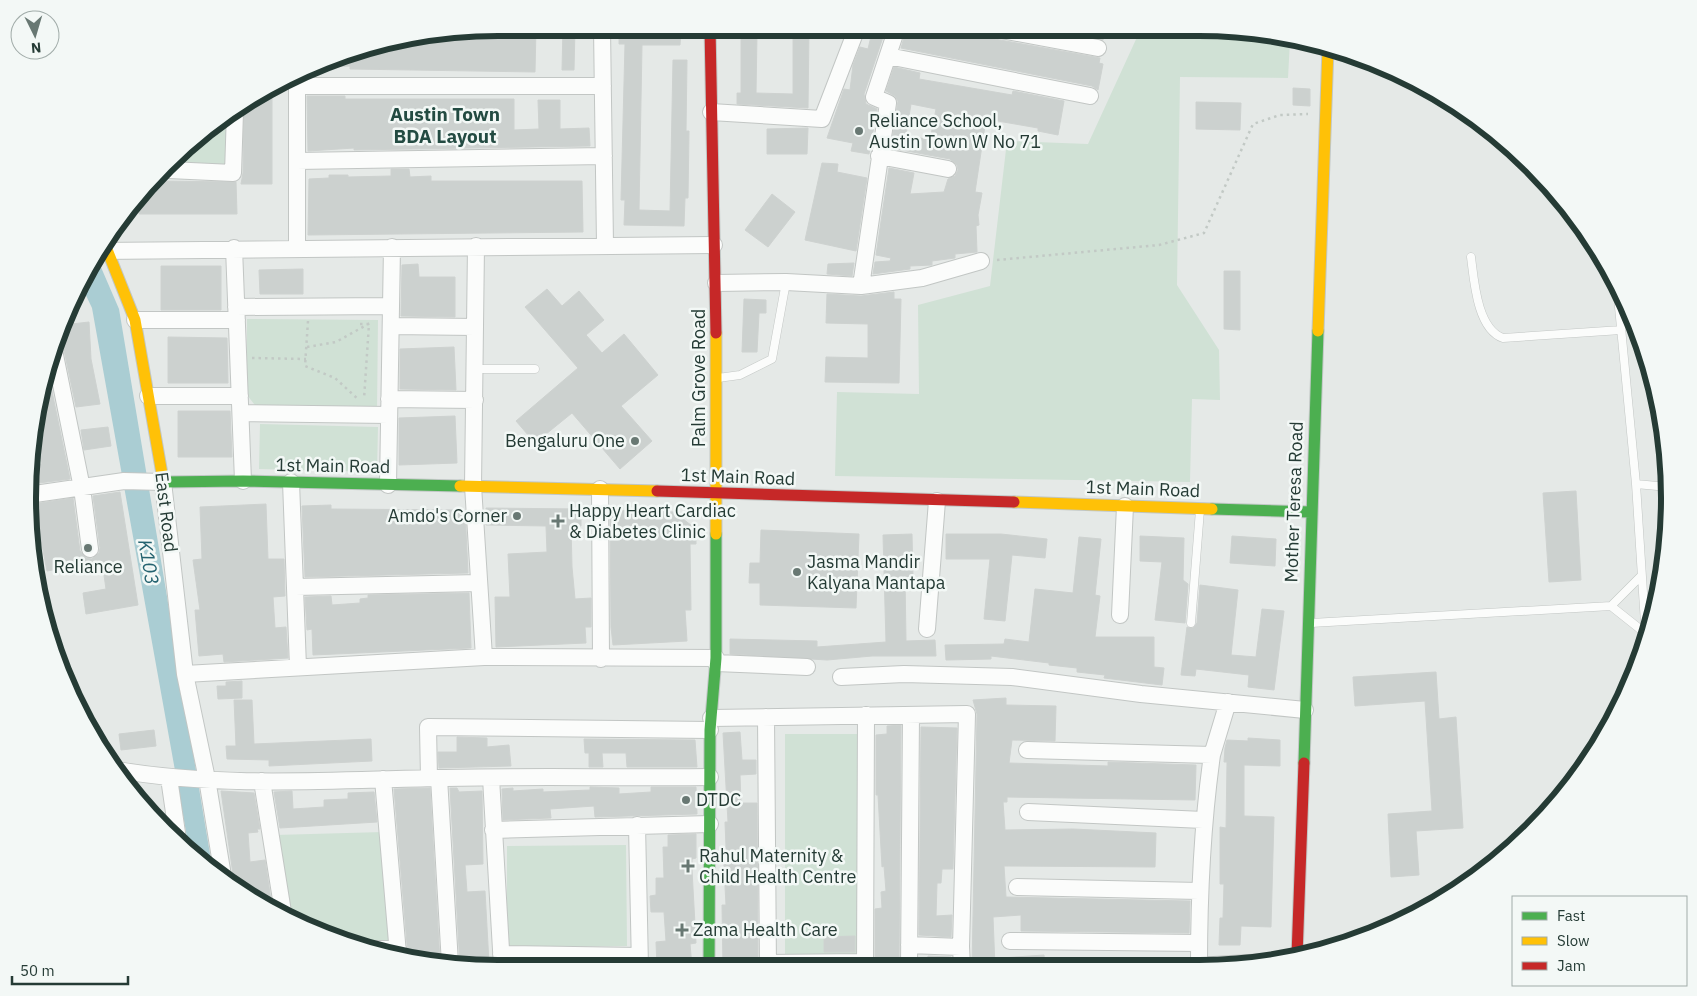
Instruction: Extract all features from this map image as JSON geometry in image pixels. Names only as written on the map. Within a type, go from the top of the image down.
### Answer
[{"type":"street","points":[[602,36],[604,245]]},
{"type":"street","name":"Palm Grove Road","points":[[709,960],[711,724],[716,660],[716,283],[710,36]]},
{"type":"street","points":[[712,112],[822,118],[853,36]]},
{"type":"street","points":[[861,286],[888,103],[874,98],[894,36]]},
{"type":"street","points":[[1034,36],[1098,48]]},
{"type":"street","name":"Mother Teresa Road","points":[[1297,949],[1328,55]]},
{"type":"street","points":[[888,56],[1090,96]]},
{"type":"street","points":[[298,82],[603,86]]},
{"type":"street","points":[[297,83],[297,248]]},
{"type":"street","points":[[172,170],[233,173],[235,119]]},
{"type":"street","points":[[297,161],[604,156]]},
{"type":"street","points":[[879,156],[948,169]]},
{"type":"street","points":[[110,247],[297,248],[714,245]]},
{"type":"street","points":[[476,246],[474,486],[484,657]]},
{"type":"street","points":[[388,484],[391,326],[389,306],[392,247]]},
{"type":"street","points":[[234,248],[243,481]]},
{"type":"street","name":"East Road","points":[[107,253],[135,320],[163,482],[185,674],[202,779],[221,867]]},
{"type":"street","points":[[716,283],[786,282],[861,286],[922,278],[981,261]]},
{"type":"street","points":[[135,320],[237,313],[308,315],[389,306]]},
{"type":"street","points":[[391,326],[476,327]]},
{"type":"street","points":[[57,363],[82,488],[90,549]]},
{"type":"street","points":[[148,396],[240,396]]},
{"type":"street","points":[[241,413],[389,407],[474,400]]},
{"type":"street","name":"1st Main Road","points":[[163,482],[243,481],[600,489],[1311,512]]},
{"type":"street","points":[[36,494],[124,482],[163,482]]},
{"type":"street","points":[[291,482],[298,667]]},
{"type":"street","points":[[600,489],[601,659]]},
{"type":"street","points":[[927,629],[937,501]]},
{"type":"street","points":[[1120,615],[1125,506]]},
{"type":"street","points":[[295,587],[479,583]]},
{"type":"street","points":[[185,674],[484,657],[716,660],[807,667]]},
{"type":"street","points":[[841,677],[904,674],[1012,677],[1305,710]]},
{"type":"street","points":[[1190,960],[1199,943],[1199,891],[1203,820],[1212,755],[1228,702]]},
{"type":"street","points":[[908,960],[911,714]]},
{"type":"street","points":[[449,957],[428,727],[711,724],[766,717],[967,714],[960,946],[961,960]]},
{"type":"street","points":[[865,960],[866,715]]},
{"type":"street","points":[[766,717],[768,960]]},
{"type":"street","points":[[1027,750],[1212,755]]},
{"type":"street","points":[[127,773],[172,778],[262,781],[710,777]]},
{"type":"street","points":[[172,778],[177,830]]},
{"type":"street","points":[[491,778],[502,960]]},
{"type":"street","points":[[383,779],[398,949]]},
{"type":"street","points":[[262,781],[282,906]]},
{"type":"street","points":[[1028,812],[1203,820]]},
{"type":"street","points":[[493,830],[710,824]]},
{"type":"street","points":[[637,825],[640,960]]},
{"type":"street","points":[[1017,887],[1199,891]]},
{"type":"street","points":[[1010,941],[1199,943]]},
{"type":"street","points":[[909,945],[960,946]]},
{"type":"lane","points":[[1471,257],[1475,294],[1487,324],[1496,336],[1503,338],[1621,330]]},
{"type":"lane","points":[[716,378],[740,375],[772,359],[786,282]]},
{"type":"lane","points":[[1619,306],[1636,484],[1644,621]]},
{"type":"lane","points":[[475,370],[535,369]]},
{"type":"lane","points":[[1636,484],[1661,486]]},
{"type":"lane","points":[[1191,623],[1200,508]]},
{"type":"lane","points":[[1308,623],[1611,606],[1641,576]]},
{"type":"lane","points":[[1611,606],[1640,632]]},
{"type":"path","points":[[981,261],[1159,245],[1204,233],[1252,124],[1280,115],[1325,114]]},
{"type":"path","points":[[306,347],[336,342],[369,324],[389,306]]},
{"type":"path","points":[[308,315],[316,323]]},
{"type":"path","points":[[308,315],[305,366],[335,378],[363,404]]},
{"type":"path","points":[[352,323],[369,324]]},
{"type":"path","points":[[363,404],[369,324]]},
{"type":"path","points":[[250,349],[250,367]]},
{"type":"path","points":[[250,358],[306,360]]},
{"type":"path","points":[[354,404],[363,404]]},
{"type":"green space","points":[[1138,36],[1229,37],[1290,45],[1288,78],[1180,77],[1177,285],[1219,350],[1220,400],[1192,399],[1190,482],[835,476],[837,392],[919,394],[918,305],[990,286],[1007,141],[1088,144]]},
{"type":"green space","points":[[227,124],[227,165],[178,165]]},
{"type":"green space","points":[[247,319],[378,320],[377,411],[258,409],[247,395]]},
{"type":"green space","points":[[260,424],[378,427],[377,472],[259,469]]},
{"type":"green space","points":[[785,734],[860,734],[860,956],[785,956]]},
{"type":"green space","points":[[383,832],[393,944],[377,944],[350,935],[321,925],[288,909],[275,835]]},
{"type":"green space","points":[[626,845],[627,946],[507,947],[507,846]]},
{"type":"water","name":"K103","points":[[100,264],[119,309],[211,859],[187,839],[92,308],[85,293]]},
{"type":"building","points":[[536,36],[535,72],[350,69],[350,66],[334,67],[408,45],[468,37]]},
{"type":"building","points":[[563,36],[575,36],[574,70],[562,70]]},
{"type":"building","points":[[619,36],[681,36],[680,45],[642,45],[639,210],[670,211],[673,60],[687,60],[686,131],[689,131],[688,198],[685,198],[684,226],[624,225],[625,200],[621,200],[625,44],[619,44]]},
{"type":"building","points":[[741,36],[757,36],[756,93],[793,94],[793,36],[809,36],[808,108],[737,104],[737,93],[741,93]]},
{"type":"building","points":[[871,36],[883,36],[864,94],[866,104],[877,109],[869,154],[851,151],[853,143],[827,138],[844,89],[850,90],[853,65],[860,47],[868,49]]},
{"type":"building","points":[[904,36],[930,39],[930,36],[986,36],[1100,58],[1099,63],[1103,64],[1098,90],[1092,86],[901,48]]},
{"type":"building","points":[[1084,36],[1104,36],[1103,40]]},
{"type":"building","points":[[894,67],[920,73],[919,79],[1012,95],[1013,91],[1064,101],[1058,135],[1038,131],[1038,128],[986,119],[975,192],[982,193],[978,215],[979,225],[976,226],[977,252],[955,254],[955,258],[932,261],[932,265],[910,266],[910,269],[873,274],[875,262],[890,261],[891,258],[876,255],[889,168],[914,173],[910,194],[944,192],[948,179],[955,176],[958,170],[957,165],[950,159],[891,148],[898,101],[895,96],[886,91]],"holes":[[[911,104],[936,109],[930,140],[906,135]]]},
{"type":"building","points":[[1293,88],[1310,89],[1310,106],[1293,105]]},
{"type":"building","points":[[272,95],[272,184],[241,184],[243,173],[244,112]]},
{"type":"building","points":[[307,96],[345,96],[345,99],[514,99],[514,130],[539,129],[538,100],[560,100],[560,129],[589,128],[590,146],[354,150],[354,148],[308,151]]},
{"type":"building","points":[[1196,102],[1241,103],[1240,130],[1196,129]]},
{"type":"building","points":[[808,128],[807,154],[767,154],[767,129]]},
{"type":"building","points":[[822,163],[838,164],[837,172],[867,178],[856,251],[805,240]]},
{"type":"building","points":[[391,169],[409,169],[410,177],[431,176],[431,181],[582,181],[583,232],[308,235],[309,179],[329,178],[329,175],[348,175],[348,177],[391,176]]},
{"type":"building","points":[[162,181],[236,182],[237,214],[139,214],[139,209]]},
{"type":"building","points":[[772,194],[795,212],[768,247],[745,230]]},
{"type":"building","points":[[854,263],[852,276],[827,274],[828,264]]},
{"type":"building","points":[[418,264],[419,277],[455,277],[455,317],[401,316],[402,265]]},
{"type":"building","points":[[161,266],[221,266],[221,310],[161,310]]},
{"type":"building","points":[[303,269],[303,294],[260,294],[259,270]]},
{"type":"building","points":[[1224,271],[1240,271],[1240,330],[1224,329]]},
{"type":"building","points":[[547,289],[562,306],[579,291],[604,320],[586,335],[602,353],[624,334],[658,375],[621,406],[652,441],[620,469],[572,413],[535,443],[516,421],[578,368],[525,307]]},
{"type":"building","points":[[894,292],[894,299],[901,299],[899,383],[825,382],[826,357],[868,358],[868,324],[826,323],[827,294],[861,296]]},
{"type":"building","points":[[744,299],[766,300],[766,313],[759,313],[757,352],[742,352]]},
{"type":"building","points":[[89,322],[91,359],[100,404],[76,407],[63,345],[70,324]]},
{"type":"building","points":[[168,337],[227,338],[228,383],[168,383]]},
{"type":"building","points":[[454,347],[456,390],[400,389],[400,349]]},
{"type":"building","points":[[51,384],[70,479],[36,483],[37,465],[42,464],[39,448],[40,438]]},
{"type":"building","points":[[178,411],[230,411],[232,457],[178,457]]},
{"type":"building","points":[[455,416],[457,463],[399,465],[399,418]]},
{"type":"building","points":[[108,427],[111,446],[84,450],[81,430]]},
{"type":"building","points":[[1576,491],[1581,580],[1549,582],[1543,493]]},
{"type":"building","points":[[120,492],[138,605],[86,614],[83,593],[106,589],[102,561],[47,571],[37,518],[36,504],[73,498],[80,551],[86,558],[92,559],[99,553],[100,548],[93,496]]},
{"type":"building","points":[[266,504],[268,559],[284,559],[285,596],[273,597],[275,628],[286,627],[288,658],[224,662],[223,654],[199,656],[195,610],[200,610],[193,560],[202,559],[200,507]]},
{"type":"building","points":[[331,505],[331,509],[465,510],[468,573],[305,577],[302,506]]},
{"type":"building","points":[[486,508],[581,509],[581,526],[571,526],[572,567],[575,599],[591,598],[591,627],[585,627],[586,643],[496,647],[495,597],[510,597],[508,554],[547,552],[546,526],[486,525]]},
{"type":"building","points":[[610,510],[674,512],[696,529],[696,544],[690,544],[691,610],[685,610],[687,641],[613,645],[611,627]]},
{"type":"building","points":[[761,530],[859,534],[856,608],[760,605],[760,583],[749,583],[750,563],[760,563]]},
{"type":"building","points":[[912,534],[913,578],[905,578],[906,641],[935,640],[936,656],[872,656],[827,660],[730,654],[730,639],[817,641],[817,647],[886,642],[883,535]]},
{"type":"building","points":[[946,534],[1001,534],[1047,539],[1045,558],[1012,555],[1005,621],[984,619],[990,559],[946,559]]},
{"type":"building","points":[[1140,536],[1184,538],[1183,580],[1188,584],[1185,623],[1155,620],[1162,562],[1140,561]]},
{"type":"building","points":[[1232,536],[1276,539],[1275,566],[1230,563]]},
{"type":"building","points":[[1079,537],[1101,539],[1095,595],[1100,596],[1095,637],[1154,637],[1154,667],[1164,668],[1162,685],[1104,678],[1105,675],[1077,672],[1077,668],[1049,665],[1049,663],[991,656],[991,659],[946,660],[945,645],[1004,644],[1005,639],[1029,642],[1035,589],[1073,593]]},
{"type":"building","points":[[1200,585],[1238,590],[1231,655],[1256,657],[1262,609],[1284,611],[1274,690],[1248,687],[1249,675],[1196,669],[1195,676],[1181,675],[1187,627],[1193,628],[1197,623]]},
{"type":"building","points":[[469,593],[471,648],[313,655],[312,629],[307,630],[305,597],[331,596],[332,605],[360,603],[360,599],[368,598],[368,595]]},
{"type":"building","points":[[1436,672],[1439,719],[1456,717],[1463,828],[1416,831],[1419,875],[1391,877],[1388,814],[1432,811],[1425,701],[1355,706],[1353,677]]},
{"type":"building","points":[[242,681],[242,698],[218,699],[217,686],[226,686],[226,682]]},
{"type":"building","points":[[1006,698],[1006,705],[1056,706],[1055,741],[1012,740],[1009,763],[1108,766],[1108,762],[1196,765],[1195,800],[1007,797],[1007,802],[1003,802],[1005,830],[1073,829],[1156,833],[1155,867],[1004,866],[1006,897],[1190,901],[1189,933],[1021,931],[1021,915],[993,917],[995,960],[972,960],[977,714],[973,700]]},
{"type":"building","points":[[234,700],[252,700],[254,744],[371,739],[372,761],[269,766],[269,760],[227,759],[226,746],[236,746]]},
{"type":"building","points":[[901,725],[899,960],[875,960],[875,909],[882,908],[881,892],[886,891],[884,866],[882,867],[878,795],[876,795],[876,735],[887,734],[887,726]]},
{"type":"building","points":[[921,727],[957,728],[953,869],[942,869],[941,883],[937,883],[936,916],[952,915],[951,937],[919,935]]},
{"type":"building","points":[[154,730],[156,746],[121,750],[119,734]]},
{"type":"building","points":[[740,732],[742,760],[756,760],[756,774],[740,775],[741,803],[757,803],[758,960],[723,960],[722,905],[726,905],[723,848],[726,847],[725,822],[728,822],[723,733]]},
{"type":"building","points":[[457,737],[487,738],[487,747],[509,745],[511,766],[439,768],[438,752],[457,752]]},
{"type":"building","points":[[1248,738],[1280,740],[1280,766],[1244,765],[1244,816],[1274,817],[1271,927],[1241,926],[1240,945],[1219,945],[1220,918],[1223,918],[1224,884],[1220,884],[1220,827],[1226,828],[1227,762],[1224,762],[1225,748],[1227,740],[1248,741]]},
{"type":"building","points":[[584,739],[695,740],[697,767],[627,767],[626,753],[602,753],[603,767],[589,767],[589,753],[585,753]]},
{"type":"building","points":[[590,787],[619,788],[619,794],[651,792],[651,787],[696,787],[697,814],[595,817],[594,806],[550,809],[551,818],[503,820],[502,789],[513,788],[513,791],[543,789],[543,792],[590,790]]},
{"type":"building","points":[[430,788],[440,956],[408,951],[394,789]]},
{"type":"building","points":[[450,788],[457,788],[459,792],[482,791],[483,864],[465,865],[467,892],[485,891],[489,960],[460,958]]},
{"type":"building","points":[[221,791],[254,793],[260,829],[257,829],[258,832],[248,833],[250,862],[265,860],[271,900],[241,882],[232,876]]},
{"type":"building","points":[[292,791],[293,809],[324,807],[324,800],[348,799],[348,793],[374,792],[377,822],[280,828],[274,792]]},
{"type":"building","points":[[696,834],[696,858],[692,859],[692,870],[696,943],[690,944],[691,960],[657,960],[656,942],[666,941],[664,912],[651,912],[650,896],[656,895],[656,878],[664,878],[663,847],[668,847],[668,835]]},
{"type":"building","points":[[855,936],[855,952],[824,952],[824,937]]},
{"type":"building","points":[[1044,955],[1044,960],[1001,960],[1001,958]]},
{"type":"building","points":[[928,956],[951,957],[951,960],[928,960]]},
{"type":"traffic: fast","points":[[1304,763],[1318,331]]},
{"type":"traffic: fast","points":[[162,474],[163,482],[243,481],[460,486]]},
{"type":"traffic: fast","points":[[1212,509],[1311,512]]},
{"type":"traffic: fast","points":[[709,960],[710,730],[716,658],[716,534]]},
{"type":"traffic: slow","points":[[1318,331],[1328,55]]},
{"type":"traffic: slow","points":[[108,251],[135,320],[162,474]]},
{"type":"traffic: slow","points":[[716,333],[716,534]]},
{"type":"traffic: slow","points":[[460,486],[657,491]]},
{"type":"traffic: slow","points":[[1014,502],[1212,509]]},
{"type":"traffic: jam","points":[[710,36],[716,333]]},
{"type":"traffic: jam","points":[[657,491],[1014,502]]},
{"type":"traffic: jam","points":[[1297,949],[1304,763]]},
{"type":"place","name":"Reliance School, Austin Town W No 71","points":[[859,131]]},
{"type":"place","name":"Bengaluru One","points":[[635,441]]},
{"type":"place","name":"Amdo's Corner","points":[[517,516]]},
{"type":"place","name":"Happy Heart Cardiac & Diabetes Clinic","points":[[558,521]]},
{"type":"place","name":"Reliance","points":[[88,548]]},
{"type":"place","name":"Jasma Mandir Kalyana Mantapa","points":[[797,572]]},
{"type":"place","name":"DTDC","points":[[686,800]]},
{"type":"place","name":"Rahul Maternity & Child Health Centre","points":[[688,866]]},
{"type":"place","name":"Zama Health Care","points":[[682,930]]},
{"type":"district","name":"Austin Town BDA Layout","points":[[445,125]]}]
